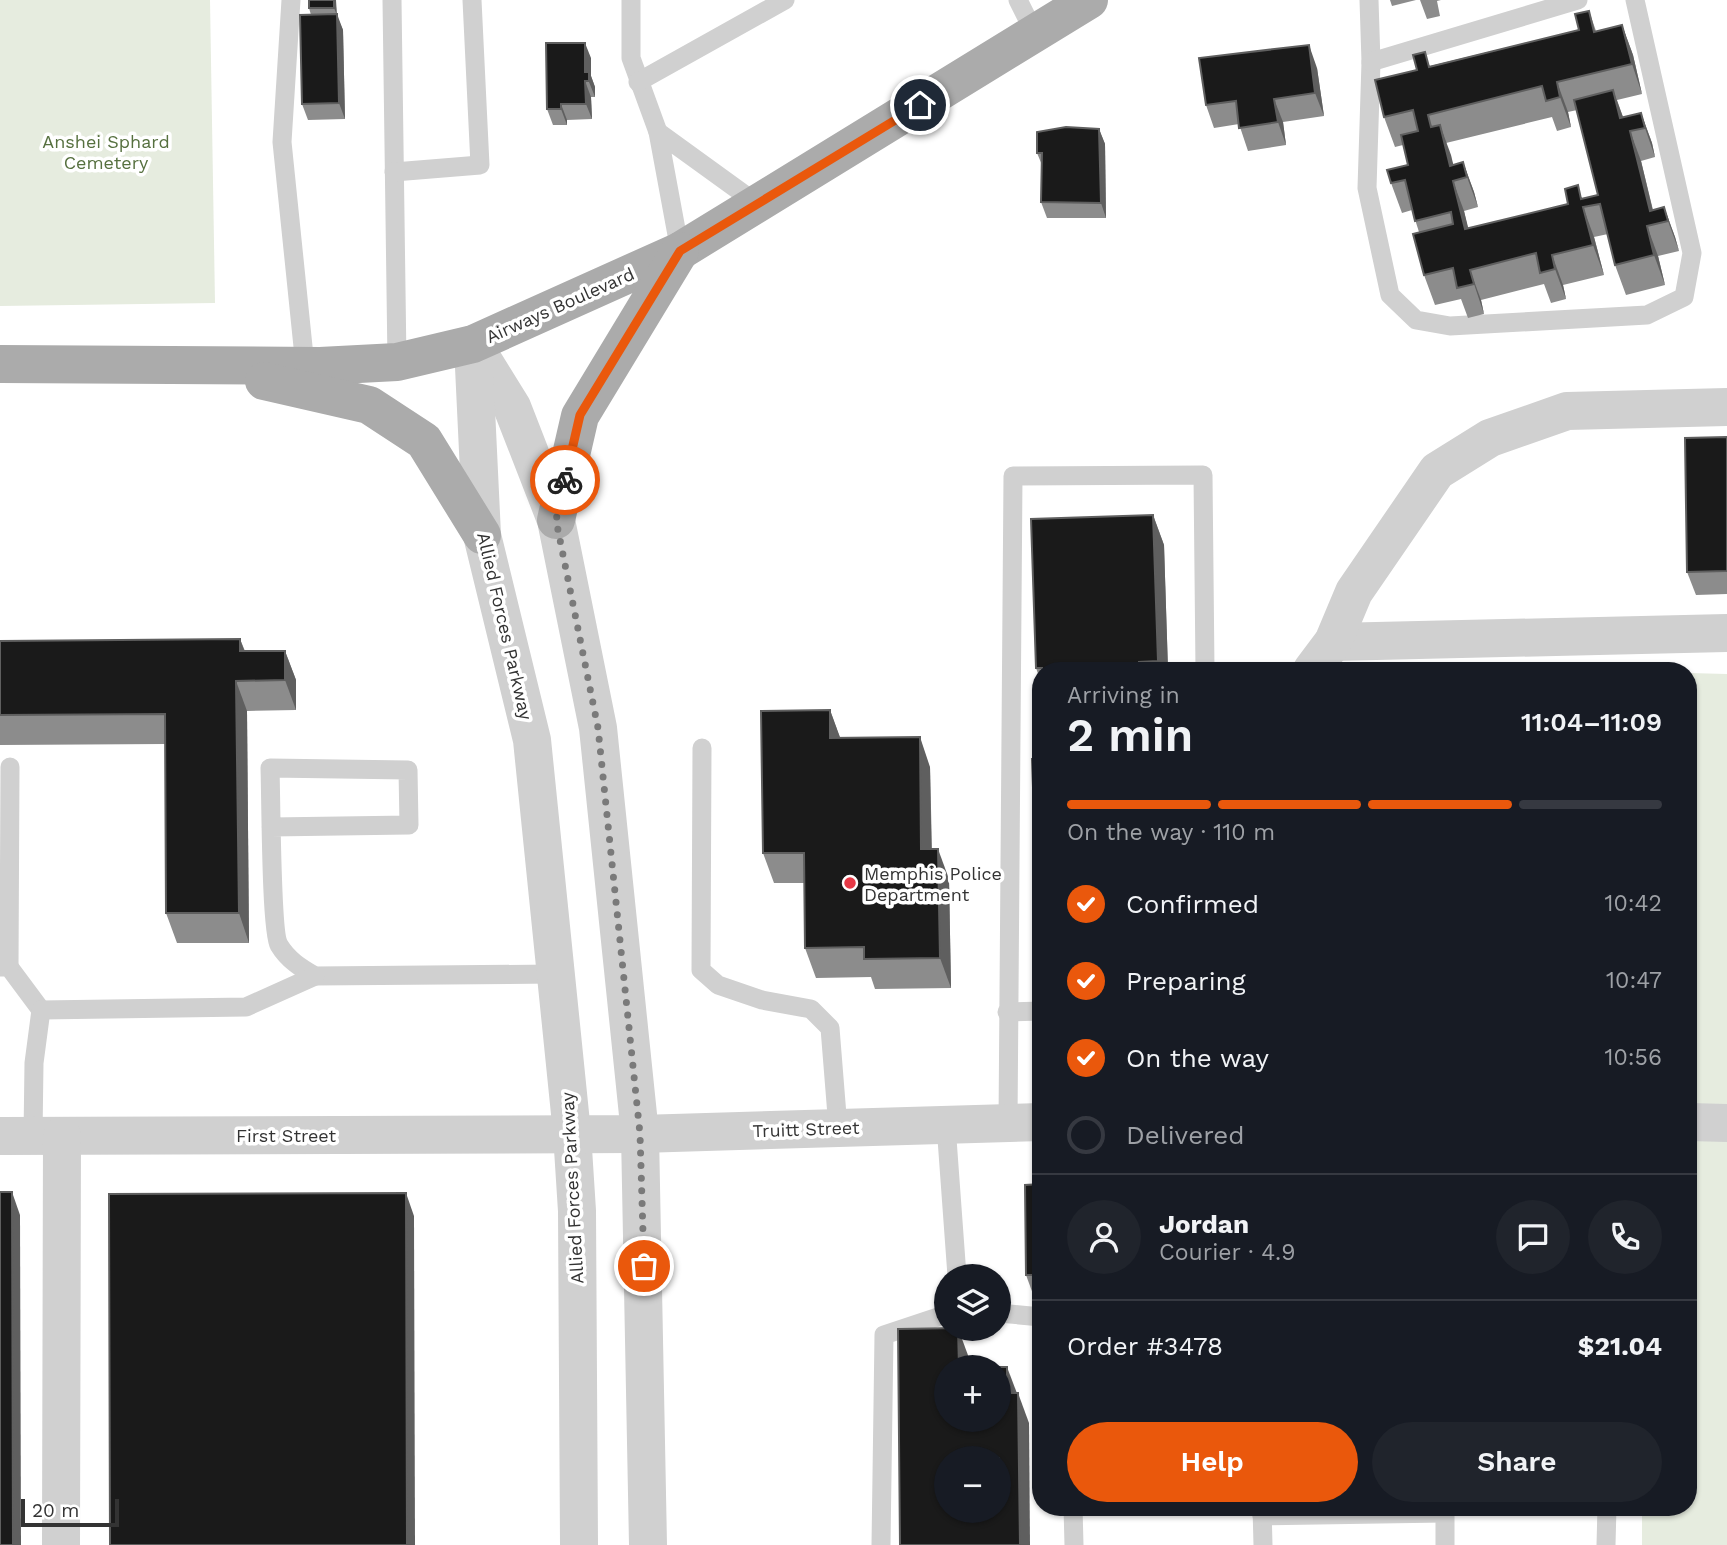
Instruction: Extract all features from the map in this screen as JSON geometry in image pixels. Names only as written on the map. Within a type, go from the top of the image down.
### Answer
[{"type":"main road","name":"Airways Boulevard","points":[[0,364],[305,366],[397,362],[473,344],[680,251],[1090,0]]},
{"type":"main road","points":[[556,520],[580,415],[680,251]]},
{"type":"main road","points":[[200,366],[369,405],[424,441],[482,536]]},
{"type":"street","points":[[473,344],[512,407],[556,520],[598,728],[640,1134],[648,1545]]},
{"type":"street","name":"Allied Forces Parkway","points":[[473,344],[482,536],[532,740],[572,1133],[576,1211],[579,1545]]},
{"type":"street","points":[[1727,407],[1567,411],[1490,438],[1437,471],[1354,592],[1323,656],[1727,633]]},
{"type":"street","points":[[1697,1122],[1727,1123]]},
{"type":"street","name":"Truitt Street","points":[[572,1133],[640,1134],[1025,1123]]},
{"type":"street","name":"First Street","points":[[32,1136],[572,1133]]},
{"type":"street","points":[[32,1136],[61,1545]]},
{"type":"lane","points":[[291,0],[282,142],[305,366]]},
{"type":"lane","points":[[392,0],[397,362]]},
{"type":"lane","points":[[394,172],[480,165],[472,0]]},
{"type":"lane","points":[[631,0],[631,58],[658,132],[680,251]]},
{"type":"lane","points":[[638,82],[785,0]]},
{"type":"lane","points":[[1018,0],[1035,34]]},
{"type":"lane","points":[[1369,0],[1371,61],[1367,188],[1390,295],[1416,320],[1450,326],[1647,315],[1684,297],[1692,253],[1635,0]]},
{"type":"lane","points":[[1371,61],[1578,0]]},
{"type":"lane","points":[[658,132],[759,205]]},
{"type":"lane","points":[[1025,1123],[1007,1012],[1013,476],[1203,475],[1205,662]]},
{"type":"lane","points":[[702,748],[701,970],[718,985],[762,1000],[811,1009],[830,1028],[838,1128]]},
{"type":"lane","points":[[10,767],[5,967],[41,1010],[34,1063],[32,1136]]},
{"type":"lane","points":[[271,827],[409,825],[408,770],[270,768],[271,827],[277,943],[294,964],[315,976]]},
{"type":"lane","points":[[41,1010],[246,1007],[315,976],[555,974]]},
{"type":"lane","points":[[1007,1012],[1032,1011]]},
{"type":"lane","points":[[946,1125],[956,1264]]},
{"type":"lane","points":[[1011,1314],[1032,1316]]},
{"type":"lane","points":[[881,1545],[884,1335],[934,1318]]},
{"type":"lane","points":[[1073,1516],[1074,1545]]},
{"type":"lane","points":[[1262,1516],[1263,1545]]},
{"type":"lane","points":[[1445,1516],[1445,1545]]},
{"type":"lane","points":[[1606,1516],[1606,1545]]},
{"type":"green space","name":"Anshei Sphard Cemetery","points":[[0,0],[210,0],[215,303],[0,306]]},
{"type":"green space","points":[[1697,673],[1727,674],[1727,1545],[1642,1545],[1642,1516],[1697,1516]]},
{"type":"building","points":[[309,0],[334,0],[334,8],[309,8]]},
{"type":"building","points":[[1589,11],[1594,32],[1622,25],[1632,64],[1557,82],[1560,97],[1546,101],[1542,86],[1428,115],[1431,127],[1440,125],[1450,166],[1463,162],[1467,177],[1453,181],[1465,229],[1568,204],[1565,189],[1578,185],[1581,199],[1598,195],[1574,100],[1613,90],[1620,118],[1641,113],[1645,128],[1630,131],[1650,211],[1664,207],[1668,221],[1647,226],[1654,255],[1615,265],[1600,204],[1583,207],[1593,245],[1552,255],[1555,269],[1540,273],[1536,253],[1470,270],[1474,284],[1457,288],[1453,268],[1424,275],[1413,234],[1453,224],[1451,212],[1415,221],[1405,180],[1391,183],[1387,170],[1408,165],[1401,135],[1418,131],[1413,110],[1384,117],[1375,80],[1417,70],[1413,55],[1425,52],[1429,67],[1579,30],[1575,14]]},
{"type":"building","points":[[337,14],[339,103],[302,104],[300,15]]},
{"type":"building","points":[[546,43],[585,43],[585,72],[589,72],[589,81],[585,81],[586,104],[561,104],[561,109],[547,109]]},
{"type":"building","points":[[1309,45],[1315,93],[1274,99],[1278,122],[1239,128],[1236,101],[1206,105],[1199,58]]},
{"type":"building","points":[[1066,127],[1099,129],[1101,203],[1041,202],[1042,153],[1037,153],[1037,132]]},
{"type":"building","points":[[1727,437],[1727,571],[1687,572],[1685,438]]},
{"type":"building","points":[[1153,515],[1158,661],[1036,662],[1031,519]]},
{"type":"building","points":[[240,639],[240,651],[285,651],[285,680],[236,681],[239,913],[166,913],[165,714],[0,715],[0,641]]},
{"type":"building","points":[[830,710],[830,738],[920,737],[921,849],[938,849],[940,958],[864,959],[864,947],[805,948],[804,853],[763,853],[761,711]]},
{"type":"building","points":[[1025,1185],[1032,1185],[1032,1275],[1026,1275]]},
{"type":"building","points":[[0,1192],[12,1192],[13,1545],[0,1545]]},
{"type":"building","points":[[406,1193],[407,1545],[110,1545],[109,1194]]},
{"type":"building","points":[[934,1328],[934,1341],[958,1341],[959,1355],[934,1355],[934,1432],[1011,1432],[1011,1393],[1018,1393],[1020,1545],[900,1545],[898,1329]]},
{"type":"way so far","points":[[565,480],[556,520],[598,728],[640,1134],[644,1266]]},
{"type":"place","name":"Memphis Police Department","points":[[850,883]]},
{"type":"route","points":[[565,480],[580,415],[680,251],[920,105]]}]
